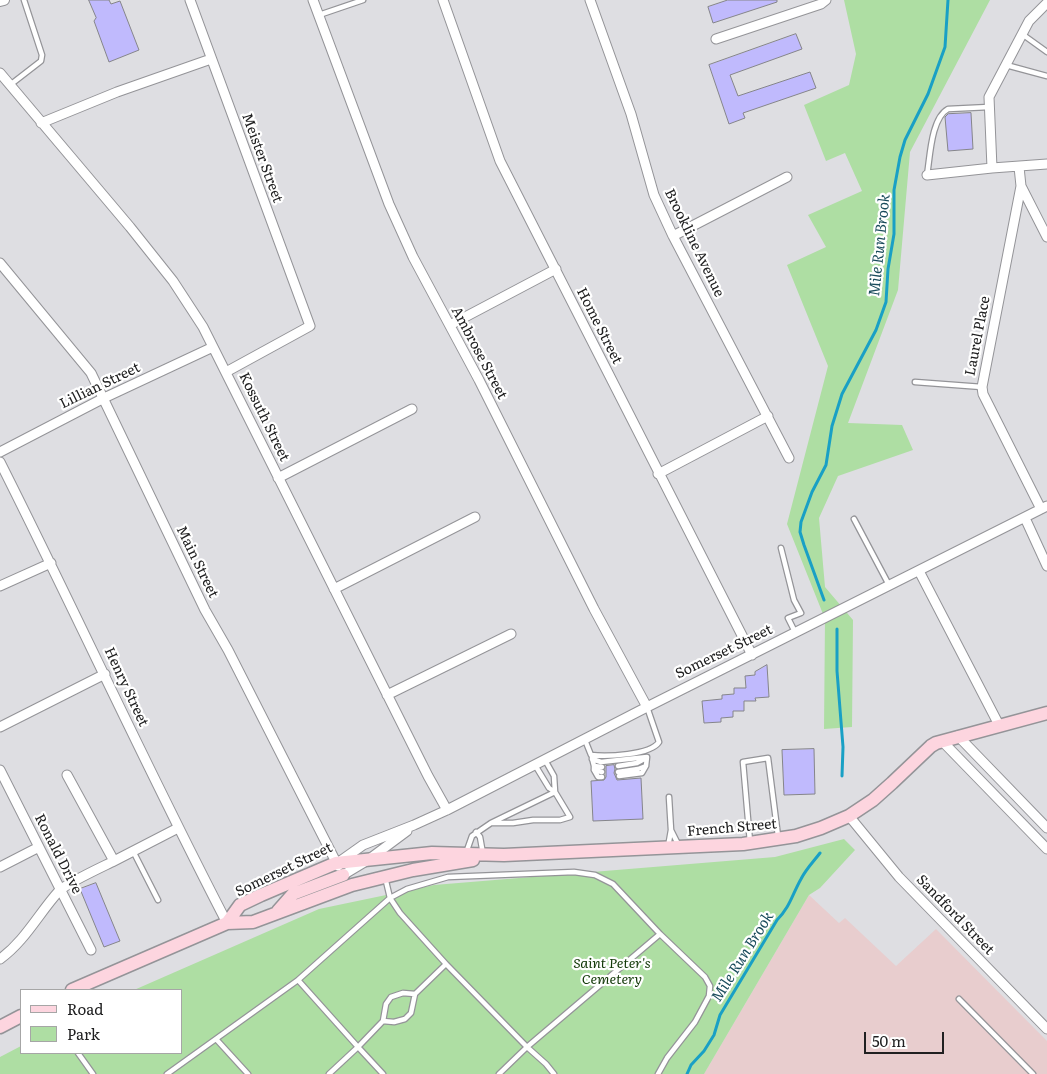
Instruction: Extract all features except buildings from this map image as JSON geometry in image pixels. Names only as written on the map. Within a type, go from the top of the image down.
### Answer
[{"type":"main road","name":"French Street","points":[[336,863],[432,853],[504,855],[750,844],[779,839],[821,828],[849,816],[880,794],[931,746],[942,740],[1047,713]]},
{"type":"main road","name":"French Street","points":[[346,881],[385,877],[413,870],[504,855]]},
{"type":"main road","name":"Somerset Street","points":[[227,924],[240,905],[336,863]]},
{"type":"main road","name":"Somerset Street","points":[[74,989],[227,924],[253,922],[346,881]]},
{"type":"main road","points":[[0,1027],[20,1017]]},
{"type":"street","points":[[0,1],[4,0]]},
{"type":"street","name":"Meister Street","points":[[190,0],[310,326],[226,372]]},
{"type":"street","name":"Ambrose Street","points":[[313,0],[389,204],[413,257],[450,325],[594,609],[647,707]]},
{"type":"street","name":"Home Street","points":[[443,0],[500,161],[752,655]]},
{"type":"street","name":"Brookline Avenue","points":[[590,0],[631,114],[654,195],[673,236],[789,458]]},
{"type":"street","points":[[716,39],[821,4],[826,0]]},
{"type":"street","points":[[992,168],[989,97],[1029,21],[1047,3]]},
{"type":"street","points":[[41,123],[117,92],[211,59]]},
{"type":"street","name":"Kossuth Street","points":[[0,73],[130,227],[173,281],[203,327],[387,695],[447,810]]},
{"type":"street","points":[[927,176],[1047,164]]},
{"type":"street","points":[[1020,166],[1021,186],[1047,237]]},
{"type":"street","points":[[673,236],[787,177]]},
{"type":"street","name":"Laurel Place","points":[[1021,186],[982,387],[983,394],[1044,508]]},
{"type":"street","name":"Main Street","points":[[0,263],[91,373],[205,610],[346,881]]},
{"type":"street","points":[[450,325],[556,269]]},
{"type":"street","name":"Lillian Street","points":[[0,452],[104,398],[213,347]]},
{"type":"street","points":[[278,478],[412,408]]},
{"type":"street","points":[[658,474],[768,416]]},
{"type":"street","name":"Henry Street","points":[[0,462],[105,674],[178,828],[227,924]]},
{"type":"street","name":"Somerset Street","points":[[336,863],[363,845],[447,810],[647,707],[1044,508]]},
{"type":"street","points":[[334,589],[475,517]]},
{"type":"street","points":[[1025,518],[1047,566]]},
{"type":"street","points":[[0,586],[51,563]]},
{"type":"street","points":[[919,572],[999,725]]},
{"type":"street","points":[[387,695],[511,634]]},
{"type":"street","points":[[0,727],[105,674]]},
{"type":"street","points":[[958,736],[1047,828]]},
{"type":"street","points":[[942,740],[1047,849]]},
{"type":"street","name":"Ronald Drive","points":[[0,770],[3,784],[39,847],[90,950]]},
{"type":"street","points":[[68,775],[114,861]]},
{"type":"street","name":"Sandford Street","points":[[849,816],[899,877],[1047,1029]]},
{"type":"street","name":"Somerset Street","points":[[346,881],[368,860],[414,825]]},
{"type":"street","points":[[0,959],[8,954],[27,933],[60,889],[178,828]]},
{"type":"street","points":[[0,867],[39,847]]},
{"type":"lane","points":[[10,85],[41,61],[42,56],[24,0]]},
{"type":"lane","points":[[319,15],[363,0]]},
{"type":"lane","points":[[1022,34],[1047,52]]},
{"type":"lane","points":[[1006,65],[1047,76]]},
{"type":"lane","points":[[927,176],[937,122],[943,112],[948,109],[989,107]]},
{"type":"lane","points":[[915,382],[982,387]]},
{"type":"lane","points":[[854,519],[890,586]]},
{"type":"lane","points":[[781,548],[794,600],[801,612],[788,618],[795,634]]},
{"type":"lane","points":[[592,757],[650,750],[658,745],[660,742],[647,707]]},
{"type":"lane","points":[[586,740],[594,768],[598,777],[602,772],[594,768]]},
{"type":"lane","points":[[618,774],[646,766],[650,750]]},
{"type":"lane","points":[[592,757],[601,762],[648,757]]},
{"type":"lane","points":[[618,766],[637,763],[648,757]]},
{"type":"lane","points":[[750,844],[743,762],[768,758],[779,839]]},
{"type":"lane","points":[[545,759],[554,776],[555,792]]},
{"type":"lane","points":[[491,823],[560,820],[570,817],[555,792],[549,788],[535,765]]},
{"type":"lane","points":[[465,854],[472,836],[476,832],[555,792]]},
{"type":"lane","points":[[669,797],[674,847]]},
{"type":"lane","points":[[671,830],[674,847]]},
{"type":"lane","points":[[476,832],[480,838],[483,854]]},
{"type":"lane","points":[[133,851],[158,900]]},
{"type":"lane","points":[[167,1074],[298,980],[390,898],[407,889],[448,877],[574,872],[595,875],[613,884],[660,934],[705,977],[710,986],[709,996],[695,1022],[667,1058],[658,1074]]},
{"type":"lane","points":[[385,877],[390,898],[400,913],[446,964],[554,1074]]},
{"type":"lane","points":[[499,1074],[527,1047],[660,934]]},
{"type":"lane","points":[[383,1021],[394,1022],[404,1019],[411,1014],[415,994],[446,964]]},
{"type":"lane","points":[[298,980],[383,1074]]},
{"type":"lane","points":[[329,1074],[383,1021],[386,1004],[391,997],[403,993],[415,994]]},
{"type":"lane","points":[[960,1000],[1032,1074]]},
{"type":"lane","points":[[216,1039],[248,1074]]},
{"type":"lane","points":[[79,1054],[93,1074]]},
{"type":"shaded area","points":[[809,895],[839,923],[845,918],[896,966],[936,929],[1047,1041],[1047,1074],[704,1074]]},
{"type":"green space","points":[[844,0],[990,0],[910,152],[898,290],[848,423],[902,425],[913,450],[838,476],[819,518],[825,587],[853,620],[852,727],[824,729],[825,619],[787,524],[828,366],[787,265],[826,247],[808,215],[862,191],[845,153],[826,161],[804,105],[849,85],[856,54]]},
{"type":"green space","name":"Saint Peter's Cemetery","points":[[844,839],[855,850],[820,888],[809,895],[704,1074],[0,1074],[0,1057],[20,1047],[20,1054],[182,1054],[182,989],[136,989],[319,909],[434,885],[775,857]]},
{"type":"waterway","name":"Mile Run Brook","points":[[824,600],[800,532],[801,522],[812,492],[826,465],[832,426],[842,394],[876,330],[886,302],[888,269],[894,234],[894,190],[900,157],[905,140],[928,94],[945,47],[948,0]]},
{"type":"waterway","name":"Mile Run Brook","points":[[837,629],[837,671],[843,747],[842,776]]},
{"type":"waterway","name":"Mile Run Brook","points":[[687,1074],[691,1065],[704,1051],[714,1035],[720,1015],[777,920],[788,906],[803,875],[820,853]]}]
